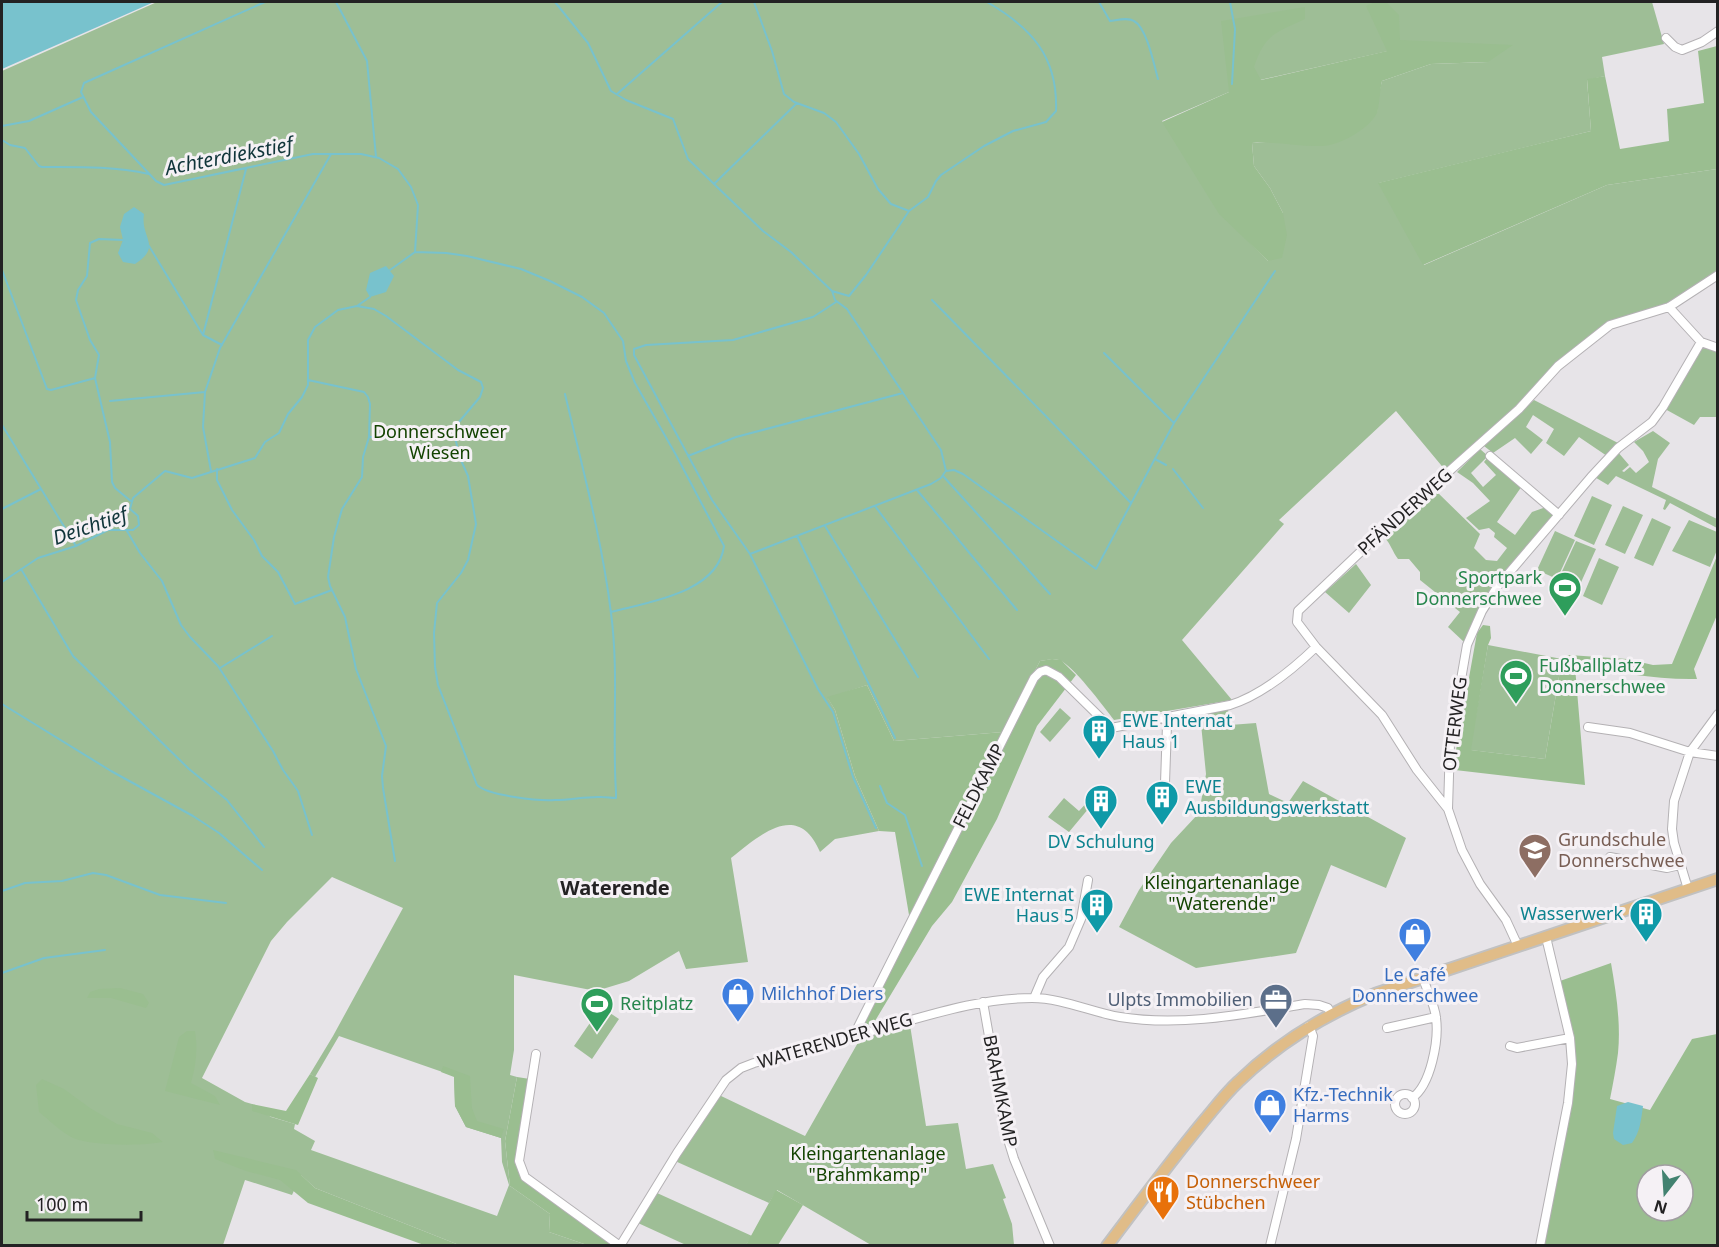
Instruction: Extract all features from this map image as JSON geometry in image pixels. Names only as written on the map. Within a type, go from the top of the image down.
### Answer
[{"type":"main road","points":[[1107,1245],[1186,1142],[1236,1083],[1275,1049],[1309,1026],[1375,994],[1718,879]]},
{"type":"street","points":[[1666,38],[1682,55],[1718,31]]},
{"type":"street","name":"PFÄNDERWEG","points":[[1448,809],[1417,770],[1382,715],[1316,647],[1297,622],[1298,611],[1392,522],[1519,410],[1558,366],[1610,325],[1669,307],[1718,275]]},
{"type":"street","points":[[1669,307],[1701,342],[1718,348]]},
{"type":"street","name":"OTTERWEG","points":[[1518,946],[1506,920],[1480,884],[1462,850],[1448,809],[1450,743],[1467,645],[1482,611],[1497,588],[1618,448],[1652,422],[1701,342]]},
{"type":"street","points":[[1490,456],[1559,515]]},
{"type":"street","name":"FELDKAMP","points":[[859,1035],[858,1027],[1034,678],[1040,672],[1046,670],[1052,672],[1111,728],[1245,700],[1284,674],[1316,647]]},
{"type":"street","points":[[1688,889],[1674,843],[1672,829],[1674,801],[1690,752],[1718,714]]},
{"type":"street","points":[[1165,718],[1167,725],[1165,783]]},
{"type":"street","points":[[1588,728],[1630,733],[1690,752],[1718,756]]},
{"type":"street","points":[[1610,857],[1667,868],[1680,866]]},
{"type":"street","points":[[1034,998],[1043,977],[1069,947],[1081,919],[1088,880]]},
{"type":"street","points":[[1540,1245],[1568,1102],[1572,1064],[1570,1038],[1546,937]]},
{"type":"street","points":[[1412,1098],[1419,1094],[1437,1044],[1436,1017],[1423,978]]},
{"type":"street","name":"WATERENDER WEG","points":[[620,1245],[726,1080],[741,1068],[754,1063],[983,1002],[1034,998],[1120,1017],[1167,1022],[1305,1004],[1328,1008],[1331,1014]]},
{"type":"street","name":"BRAHMKAMP","points":[[983,1002],[1006,1133],[1014,1159],[1050,1245]]},
{"type":"street","points":[[1387,1028],[1436,1017]]},
{"type":"street","points":[[1270,1245],[1300,1118],[1313,1036],[1309,1026]]},
{"type":"street","points":[[1510,1046],[1517,1047],[1570,1038]]},
{"type":"street","points":[[536,1054],[519,1161],[525,1177],[620,1245]]},
{"type":"green space","name":"Donnerschweer Wiesen","points":[[157,2],[1652,2],[1664,44],[1602,57],[1605,76],[1587,80],[1591,131],[1379,183],[1424,265],[1607,185],[1717,169],[1717,273],[1664,306],[1607,323],[1517,409],[1446,471],[1396,411],[1279,520],[1284,524],[1182,640],[1232,700],[1114,720],[1072,669],[1059,660],[1050,659],[1040,661],[1003,732],[894,741],[867,685],[828,698],[835,710],[855,776],[879,831],[835,839],[820,852],[811,836],[801,828],[790,825],[778,827],[766,832],[731,858],[748,962],[686,969],[679,951],[629,981],[596,991],[514,975],[514,1050],[510,1075],[517,1077],[505,1141],[510,1186],[550,1214],[549,1232],[587,1245],[459,1245],[315,1188],[301,1175],[292,1195],[245,1180],[223,1245],[2,1246],[2,71]],"holes":[[[1385,45],[1488,62],[1431,64],[1382,81],[1377,112],[1266,142],[1252,143],[1254,166],[1270,188],[1283,213],[1268,261],[1248,241],[1162,121],[1260,80],[1388,51]],[[332,877],[403,908],[310,1074],[315,1077],[339,1036],[454,1076],[455,1106],[466,1127],[501,1138],[502,1162],[509,1185],[497,1216],[311,1150],[315,1141],[294,1129],[295,1124],[271,1117],[252,1104],[202,1078],[271,941]]]},
{"type":"green space","points":[[1375,2],[1386,2],[1399,15],[1400,40],[1513,45],[1488,62],[1431,64],[1382,81],[1378,111],[1373,119],[1353,136],[1337,143],[1313,146],[1252,143],[1254,166],[1270,188],[1283,213],[1287,235],[1282,258],[1268,261],[1219,214],[1162,122],[1229,92],[1221,21],[1305,7],[1305,19],[1272,36],[1262,48],[1254,67],[1261,80],[1387,51],[1366,6]]},
{"type":"green space","points":[[1717,46],[1717,169],[1607,185],[1423,265],[1378,183],[1591,131],[1587,79],[1605,76],[1620,149],[1669,141],[1667,109],[1704,103],[1698,51]]},
{"type":"green space","points":[[1702,345],[1717,350],[1717,417],[1700,417],[1694,425],[1665,409]]},
{"type":"green space","points":[[1534,400],[1618,443],[1607,456],[1579,437],[1564,456],[1546,443],[1554,429],[1533,415],[1526,427],[1543,440],[1531,454],[1515,438],[1493,453],[1484,446]]},
{"type":"green space","points":[[1653,431],[1670,443],[1658,459],[1652,487],[1717,519],[1717,528],[1670,503],[1665,510],[1663,509],[1666,500],[1616,476],[1608,485],[1593,476],[1617,451],[1629,465],[1622,471],[1630,467],[1636,473],[1649,462],[1634,442]]},
{"type":"green space","points":[[1480,449],[1488,456],[1471,473],[1483,487],[1496,475],[1484,462],[1488,457],[1522,486],[1497,522],[1515,535],[1532,512],[1546,507],[1556,515],[1489,594],[1464,642],[1448,627],[1460,612],[1420,580],[1420,572],[1409,559],[1398,559],[1384,537],[1435,490],[1480,534],[1474,548],[1486,560],[1497,561],[1507,548],[1494,537],[1495,533],[1489,528],[1479,530],[1466,518],[1490,501],[1473,483],[1457,472]]},
{"type":"green space","points":[[1592,496],[1612,505],[1594,545],[1574,536]]},
{"type":"green space","points":[[1623,506],[1643,515],[1625,554],[1605,545]]},
{"type":"green space","points":[[1652,518],[1671,527],[1653,566],[1634,558]]},
{"type":"green space","points":[[1689,520],[1717,532],[1717,550],[1710,567],[1672,551]]},
{"type":"green space","points":[[1555,531],[1575,540],[1557,579],[1537,570]]},
{"type":"green space","points":[[1576,541],[1596,549],[1578,589],[1558,580]]},
{"type":"green space","points":[[1717,556],[1717,615],[1694,669],[1697,679],[1651,677],[1575,667],[1585,785],[1455,770],[1453,767],[1477,633],[1483,625],[1490,626],[1491,638],[1471,750],[1545,759],[1562,659],[1569,655],[1627,659],[1653,665],[1672,664]]},
{"type":"green space","points":[[1599,558],[1619,567],[1602,605],[1583,596]]},
{"type":"green space","points":[[1356,564],[1371,585],[1349,613],[1325,592]]},
{"type":"green space","name":"Fußballplatz Donnerschwee","points":[[1488,645],[1562,659],[1545,759],[1470,750]]},
{"type":"green space","points":[[1061,660],[1076,675],[1037,726],[997,819],[952,902],[932,926],[872,1026],[863,1022],[914,918],[909,915],[895,832],[879,831],[855,776],[835,710],[827,697],[867,685],[894,741],[1003,732],[1040,661]]},
{"type":"green space","points":[[1060,708],[1071,718],[1050,742],[1040,732]]},
{"type":"green space","name":"Kleingartenanlage \"Waterende\"","points":[[1228,709],[1230,725],[1256,723],[1269,794],[1288,803],[1303,781],[1406,838],[1386,888],[1331,865],[1296,953],[1196,968],[1119,927],[1139,890],[1171,843],[1199,813],[1206,774],[1200,714]]},
{"type":"green space","points":[[1064,798],[1079,811],[1090,799],[1094,802],[1069,832],[1048,817]]},
{"type":"green space","points":[[1611,963],[1619,1030],[1618,1053],[1610,1099],[1650,1110],[1692,1039],[1717,1034],[1717,1245],[1542,1246],[1573,1091],[1573,1033],[1560,981]]},
{"type":"green space","points":[[120,988],[143,994],[149,1003],[146,1008],[111,998],[87,998],[90,992],[99,989]]},
{"type":"green space","name":"Reitplatz","points":[[601,1007],[619,1019],[592,1059],[574,1046]]},
{"type":"green space","name":"Kleingartenanlage \"Brahmkamp\"","points":[[910,1025],[926,1126],[958,1123],[966,1169],[993,1164],[1006,1198],[1003,1199],[1012,1224],[1014,1245],[871,1245],[777,1190],[769,1203],[675,1161],[719,1095],[805,1136],[860,1039]]},
{"type":"green space","points":[[187,1031],[195,1031],[196,1038],[196,1057],[191,1083],[215,1096],[220,1105],[165,1091],[179,1037]]},
{"type":"green space","points":[[443,1066],[470,1076],[472,1108],[477,1121],[504,1129],[501,1138],[466,1127],[455,1106],[454,1077],[441,1072]]},
{"type":"green space","points":[[310,1074],[318,1078],[298,1125],[252,1111],[252,1104],[286,1111]]},
{"type":"green space","points":[[517,1077],[530,1079],[517,1162],[523,1178],[611,1245],[587,1245],[549,1232],[550,1214],[510,1186],[505,1141]]},
{"type":"green space","points":[[42,1079],[64,1089],[117,1124],[152,1133],[163,1142],[118,1145],[93,1143],[73,1138],[39,1112],[36,1085]]},
{"type":"green space","points":[[213,1150],[296,1170],[315,1188],[459,1245],[424,1245],[308,1203],[280,1180],[246,1171],[215,1159]]},
{"type":"green space","points":[[776,1190],[803,1205],[778,1245],[746,1245]]},
{"type":"green space","points":[[657,1193],[752,1236],[746,1245],[686,1245],[638,1223]]},
{"type":"water","points":[[2,2],[154,2],[2,69]]},
{"type":"water","points":[[134,207],[144,214],[149,247],[148,252],[135,264],[123,262],[118,253],[123,240],[120,227],[124,214]]},
{"type":"water","points":[[386,266],[394,276],[386,292],[370,297],[366,290],[370,273]]},
{"type":"water","points":[[1628,1102],[1643,1106],[1635,1139],[1632,1143],[1623,1145],[1614,1139],[1613,1133],[1617,1106]]},
{"type":"waterway","name":"Achterdiekstief","points":[[265,2],[84,83],[81,92],[91,112],[156,181],[164,185],[313,154],[361,154],[379,158],[398,169],[411,187],[418,205],[415,252]]},
{"type":"waterway","points":[[336,2],[367,61],[376,157]]},
{"type":"waterway","points":[[555,2],[588,43],[611,91],[626,100],[673,119],[688,159],[763,231],[791,252],[832,291],[835,300],[847,309],[941,450],[946,471],[954,470],[963,474],[1096,569],[1174,423],[1275,271]]},
{"type":"waterway","points":[[617,94],[722,2]]},
{"type":"waterway","points":[[754,2],[772,51],[784,94],[794,102],[824,113],[836,122],[859,154],[878,189],[891,204],[909,211]]},
{"type":"waterway","points":[[832,291],[849,296],[909,211],[928,197],[941,175],[984,146],[1013,131],[1046,122],[1056,111],[1052,75],[1039,46],[1017,22],[987,2]]},
{"type":"waterway","points":[[1099,2],[1110,21],[1129,19],[1139,25],[1149,47],[1158,79]]},
{"type":"waterway","points":[[1230,2],[1235,29],[1232,84]]},
{"type":"waterway","points":[[2,126],[29,121],[83,97]]},
{"type":"waterway","points":[[714,184],[797,103]]},
{"type":"waterway","points":[[2,140],[10,145],[25,148],[42,167],[109,168],[149,174]]},
{"type":"waterway","points":[[211,471],[203,427],[205,392],[220,348],[331,154]]},
{"type":"waterway","points":[[222,345],[203,335],[246,169]]},
{"type":"waterway","points":[[123,240],[99,239],[90,243],[87,276],[78,290],[76,300],[90,340],[99,355],[95,378],[110,442],[112,482],[115,488],[132,502]]},
{"type":"waterway","points":[[149,246],[203,335]]},
{"type":"waterway","points":[[390,270],[415,252],[467,256],[521,269],[582,297],[604,313],[623,341],[626,361],[635,383],[724,546],[719,562],[709,575],[695,585],[661,599],[611,612]]},
{"type":"waterway","points":[[2,270],[47,389],[51,390],[95,378]]},
{"type":"waterway","name":"Deichtief","points":[[2,582],[38,558],[76,546],[108,530],[133,530],[139,525],[138,516],[130,509],[133,498],[165,471],[192,478],[255,458],[265,442],[279,433],[288,414],[302,397],[308,385],[308,340],[315,327],[338,310],[357,306],[370,297]]},
{"type":"waterway","points":[[932,300],[1131,503]]},
{"type":"waterway","points":[[836,302],[813,317],[733,340],[646,345],[634,349],[634,355],[712,500],[750,554],[818,689],[833,712],[853,777],[876,828]]},
{"type":"waterway","points":[[357,306],[374,309],[386,316],[458,370],[481,382],[483,388],[480,397],[453,429],[460,458],[468,476],[476,524],[468,560],[461,573],[437,603],[434,633],[438,685],[477,785],[492,792],[526,799],[616,798],[615,658],[611,613],[597,530],[565,394]]},
{"type":"waterway","points":[[1104,353],[1174,423]]},
{"type":"waterway","points":[[308,380],[364,392],[370,404],[369,437],[363,457],[362,477],[342,509],[334,537],[328,577],[345,617],[356,669],[386,746],[382,776],[395,861]]},
{"type":"waterway","points":[[110,401],[205,392]]},
{"type":"waterway","points":[[688,456],[736,437],[903,393]]},
{"type":"waterway","points":[[2,425],[76,546]]},
{"type":"waterway","points":[[369,437],[424,434]]},
{"type":"waterway","points":[[1155,459],[1166,465]]},
{"type":"waterway","points":[[217,469],[217,480],[232,510],[254,540],[262,556],[278,572],[295,604],[332,590]]},
{"type":"waterway","points":[[1173,469],[1203,508]]},
{"type":"waterway","points":[[750,554],[931,484],[941,478],[945,472]]},
{"type":"waterway","points":[[943,476],[1050,594]]},
{"type":"waterway","points":[[2,509],[41,489]]},
{"type":"waterway","points":[[917,490],[1017,610]]},
{"type":"waterway","points":[[875,506],[989,659]]},
{"type":"waterway","points":[[825,526],[918,677]]},
{"type":"waterway","points":[[127,531],[140,553],[162,581],[181,625],[218,666],[298,791],[312,835]]},
{"type":"waterway","points":[[797,536],[895,738]]},
{"type":"waterway","points":[[21,569],[73,656],[189,769],[227,800],[264,847]]},
{"type":"waterway","points":[[220,668],[272,636]]},
{"type":"waterway","points":[[2,704],[111,771],[193,816],[219,833],[262,870]]},
{"type":"waterway","points":[[880,786],[887,803],[905,815],[922,866]]},
{"type":"waterway","points":[[2,891],[25,883],[62,881],[93,873],[106,875],[160,895],[226,903]]},
{"type":"waterway","points":[[2,973],[44,958],[105,950]]},
{"type":"place","name":"Sportpark Donnerschwee","points":[[1565,617]]},
{"type":"place","name":"Fußballplatz Donnerschwee","points":[[1516,705]]},
{"type":"place","name":"EWE Internat Haus 1","points":[[1099,760]]},
{"type":"place","name":"EWE Ausbildungswerkstatt","points":[[1162,826]]},
{"type":"place","name":"DV Schulung","points":[[1101,830]]},
{"type":"place","name":"Grundschule Donnerschwee","points":[[1535,879]]},
{"type":"place","name":"EWE Internat Haus 5","points":[[1097,934]]},
{"type":"place","name":"Wasserwerk","points":[[1646,943]]},
{"type":"place","name":"Le Café Donnerschwee","points":[[1415,963]]},
{"type":"place","name":"Milchhof Diers","points":[[738,1023]]},
{"type":"place","name":"Ulpts Immobilien","points":[[1276,1029]]},
{"type":"place","name":"Reitplatz","points":[[597,1033]]},
{"type":"place","name":"Kfz.-Technik Harms","points":[[1270,1134]]},
{"type":"place","name":"Donnerschweer Stübchen","points":[[1163,1221]]},
{"type":"district","name":"Waterende","points":[[615,888]]}]
